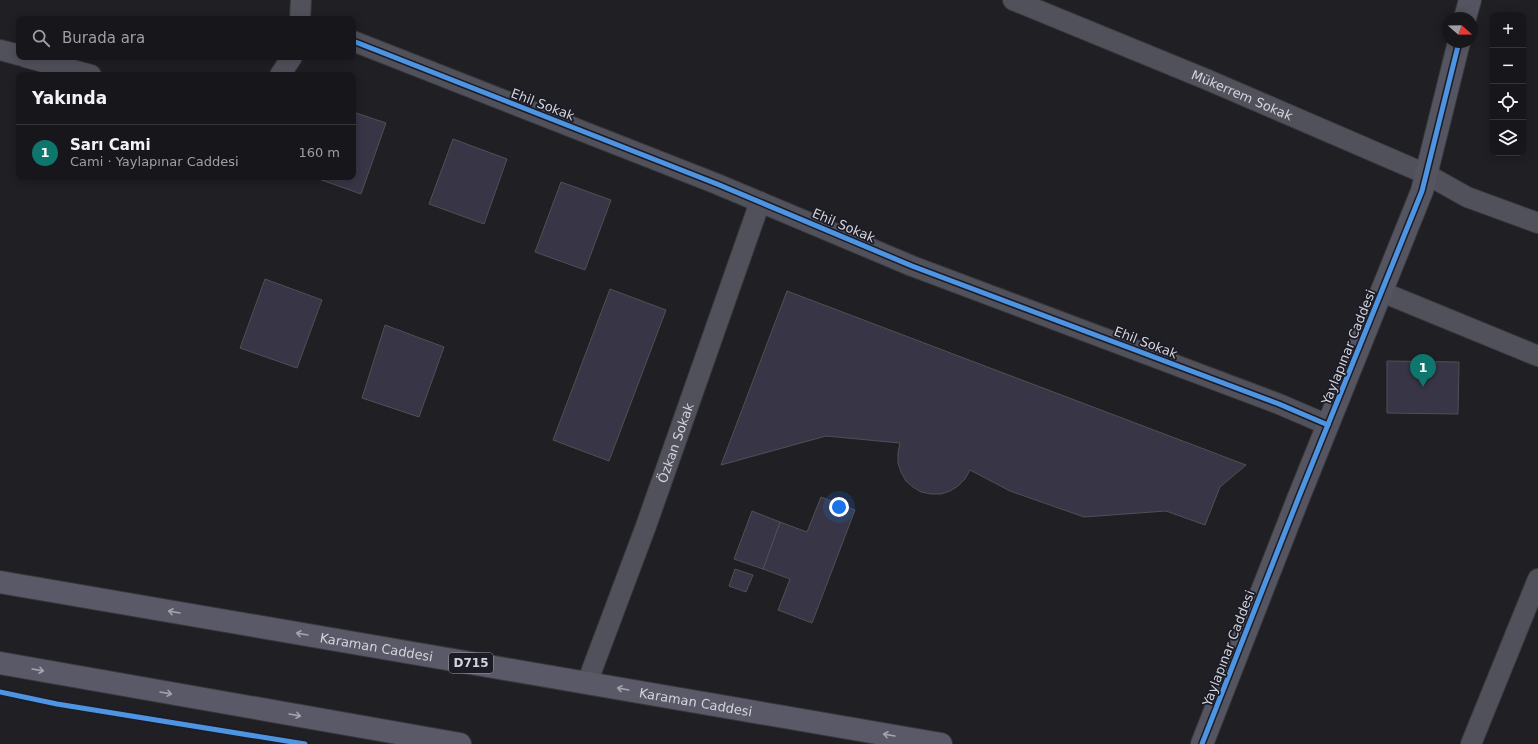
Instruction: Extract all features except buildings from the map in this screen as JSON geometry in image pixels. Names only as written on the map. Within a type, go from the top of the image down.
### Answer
[{"type":"highway","name":"Karaman Caddesi","points":[[0,582],[941,744]]},
{"type":"highway","points":[[0,663],[460,744]]},
{"type":"street","points":[[300,16],[301,0]]},
{"type":"street","name":"Mükerrem Sokak","points":[[1013,0],[1208,80],[1426,174],[1467,197],[1538,223]]},
{"type":"street","points":[[1467,12],[1470,0]]},
{"type":"street","name":"Ehil Sokak","points":[[356,42],[760,202],[912,266],[1279,404],[1328,425]]},
{"type":"street","name":"Yaylapınar Caddesi","points":[[1202,744],[1422,191],[1458,48]]},
{"type":"street","points":[[0,50],[16,54]]},
{"type":"street","points":[[36,60],[80,72]]},
{"type":"street","points":[[282,72],[290,60]]},
{"type":"street","name":"Özkan Sokak","points":[[587,683],[646,526],[760,202]]},
{"type":"street","points":[[1382,292],[1538,356]]},
{"type":"street","points":[[1471,744],[1538,579]]},
{"type":"cycle path","points":[[356,42],[717,184],[912,266],[1279,404],[1328,425]]},
{"type":"cycle path","points":[[1202,744],[1298,499],[1422,191],[1458,48]]},
{"type":"cycle path","points":[[0,692],[57,704],[305,744]]},
{"type":"place","name":"Sarı Cami","points":[[1423,387]]}]
